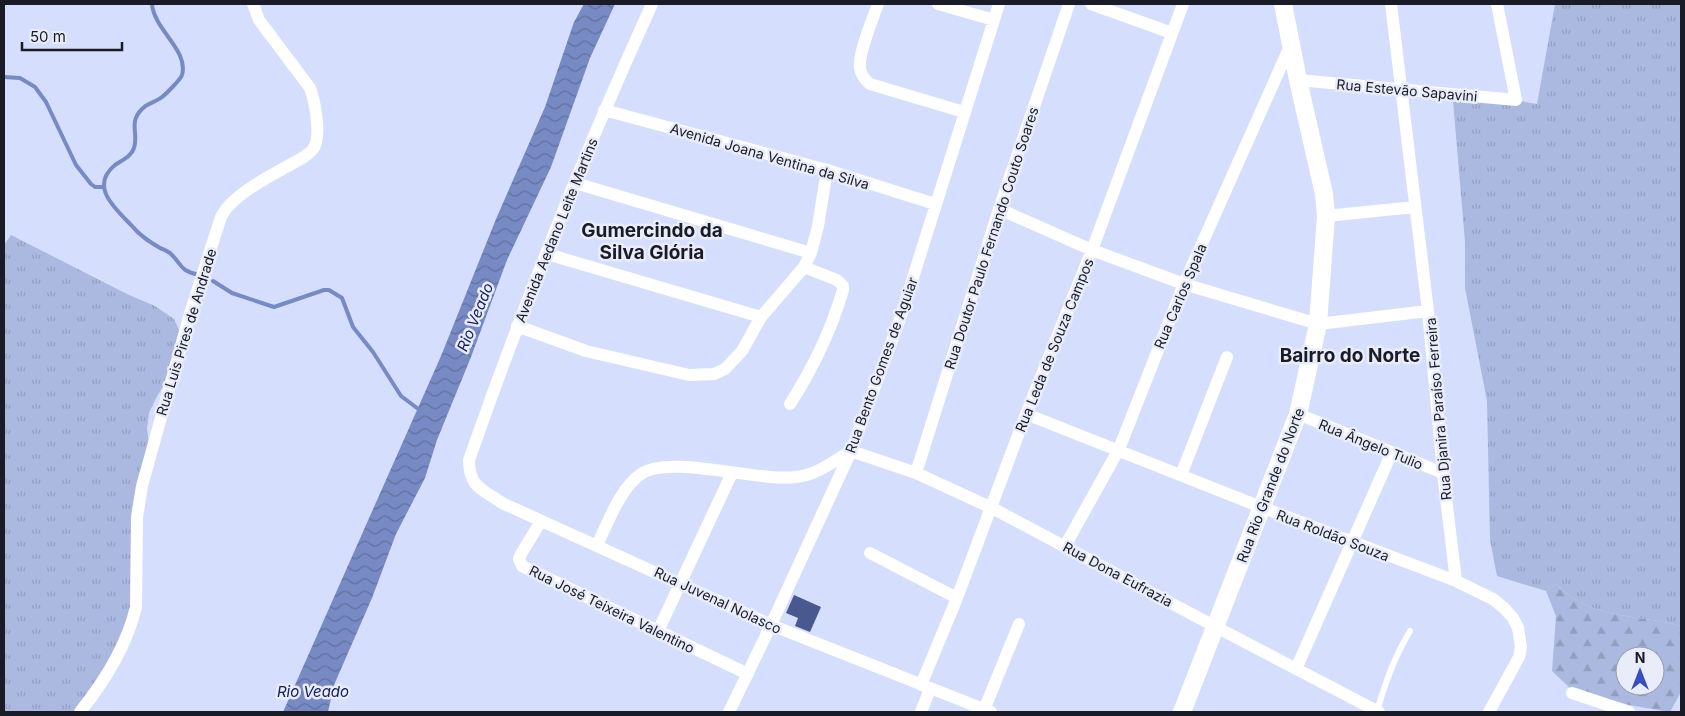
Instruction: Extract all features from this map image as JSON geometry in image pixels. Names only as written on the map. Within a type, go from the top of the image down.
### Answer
[{"type":"main road","name":"Rua Rio Grande do Norte","points":[[1182,712],[1298,414],[1318,324],[1326,216],[1322,184],[1298,80],[1284,4]]},
{"type":"street","name":"Rua Luis Pires de Andrade","points":[[80,712],[94,694],[114,661],[133,621],[136,607],[137,517],[142,486],[191,310],[224,209],[236,198],[304,157],[313,149],[317,140],[313,96],[310,88],[259,20],[253,4]]},
{"type":"street","name":"Avenida Aedano Leite Martins","points":[[468,460],[517,326],[604,110],[652,4]]},
{"type":"street","points":[[878,4],[860,57],[859,67],[865,80],[870,84],[964,112]]},
{"type":"street","points":[[938,4],[994,20]]},
{"type":"street","name":"Rua Bento Gomes de Aguiar","points":[[730,712],[851,450],[900,319],[999,4]]},
{"type":"street","name":"Rua Doutor Paulo Fernando Couto Soares","points":[[916,474],[999,209],[1069,4]]},
{"type":"street","points":[[1091,4],[1172,33]]},
{"type":"street","name":"Rua Leda de Souza Campos","points":[[921,712],[926,687],[957,598],[1026,414],[1092,250],[1183,4]]},
{"type":"street","name":"Rua Djanira Paraíso Ferreira","points":[[1391,4],[1428,311],[1443,473],[1456,581]]},
{"type":"street","name":"Rua Estevão Sapavini","points":[[1298,80],[1516,100],[1497,4]]},
{"type":"street","name":"Rua Carlos Spala","points":[[1065,546],[1119,449],[1184,284],[1291,44]]},
{"type":"street","name":"Avenida Joana Ventina da Silva","points":[[604,110],[827,170],[935,204]]},
{"type":"street","points":[[517,326],[586,351],[689,375],[701,376],[720,372],[735,360],[761,317],[804,267],[811,253],[818,226],[827,170]]},
{"type":"street","points":[[575,183],[811,253]]},
{"type":"street","points":[[1326,216],[1415,207]]},
{"type":"street","points":[[999,209],[1092,250],[1184,284],[1318,324],[1428,311]]},
{"type":"street","points":[[546,254],[761,317]]},
{"type":"street","points":[[790,404],[820,353],[843,290],[843,286],[837,280],[804,267]]},
{"type":"street","points":[[1181,475],[1226,357]]},
{"type":"street","name":"Rua Roldão Souza","points":[[1026,414],[1119,449],[1353,543],[1456,581],[1499,604],[1513,618],[1518,628],[1521,646],[1519,657],[1489,712]]},
{"type":"street","name":"Rua Ângelo Tulio","points":[[1298,414],[1443,473]]},
{"type":"street","points":[[597,545],[622,495],[628,486],[642,473],[662,467],[688,467],[732,473],[797,478],[818,472],[851,450]]},
{"type":"street","name":"Rua Dona Eufrazia","points":[[851,450],[916,474],[992,508],[1378,712]]},
{"type":"street","points":[[1296,669],[1392,452]]},
{"type":"street","name":"Rua Juvenal Nolasco","points":[[468,460],[470,478],[475,484],[502,503],[771,625],[987,711]]},
{"type":"street","points":[[658,631],[732,473]]},
{"type":"street","name":"Rua José Teixeira Valentino","points":[[541,521],[521,554],[522,566],[748,674]]},
{"type":"street","points":[[870,554],[957,598]]},
{"type":"street","points":[[987,711],[1019,624]]},
{"type":"street","points":[[1572,693],[1622,711]]},
{"type":"lane","points":[[1378,712],[1388,674],[1410,631]]},
{"type":"green space","points":[[1555,4],[1681,4],[1681,626],[1599,610],[1570,596],[1556,584],[1546,591],[1497,576],[1490,540],[1487,401],[1465,288],[1465,242],[1452,89],[1537,104]]},
{"type":"green space","points":[[11,235],[129,295],[155,306],[174,319],[181,334],[174,368],[149,413],[147,429],[150,452],[139,525],[142,590],[122,642],[77,712],[4,712],[4,245]]},
{"type":"green space","points":[[1556,584],[1570,596],[1599,610],[1681,626],[1681,692],[1670,712],[1629,705],[1571,689],[1552,671],[1556,616],[1546,591]]},
{"type":"water","name":"Rio Veado","points":[[584,4],[615,4],[590,58],[551,167],[507,260],[471,357],[437,440],[425,478],[396,534],[372,598],[334,685],[328,712],[283,712],[441,356],[496,219],[545,107],[574,22]]},
{"type":"building","points":[[794,595],[821,607],[810,632],[795,626],[798,618],[786,613]]},
{"type":"waterway","points":[[152,4],[159,23],[181,57],[182,75],[164,96],[144,107],[138,114],[135,124],[133,151],[107,173],[104,182],[105,190],[113,206],[145,239],[170,253],[184,269],[199,275]]},
{"type":"waterway","points":[[4,77],[20,78],[35,87],[46,102],[76,165],[91,184],[95,187],[103,187]]},
{"type":"waterway","points":[[213,281],[232,293],[274,307],[324,290],[329,290],[342,298],[353,327],[373,352],[401,396],[421,411]]},
{"type":"district","name":"Gumercindo da Silva Glória","points":[[652,241]]},
{"type":"district","name":"Bairro do Norte","points":[[1350,355]]}]
